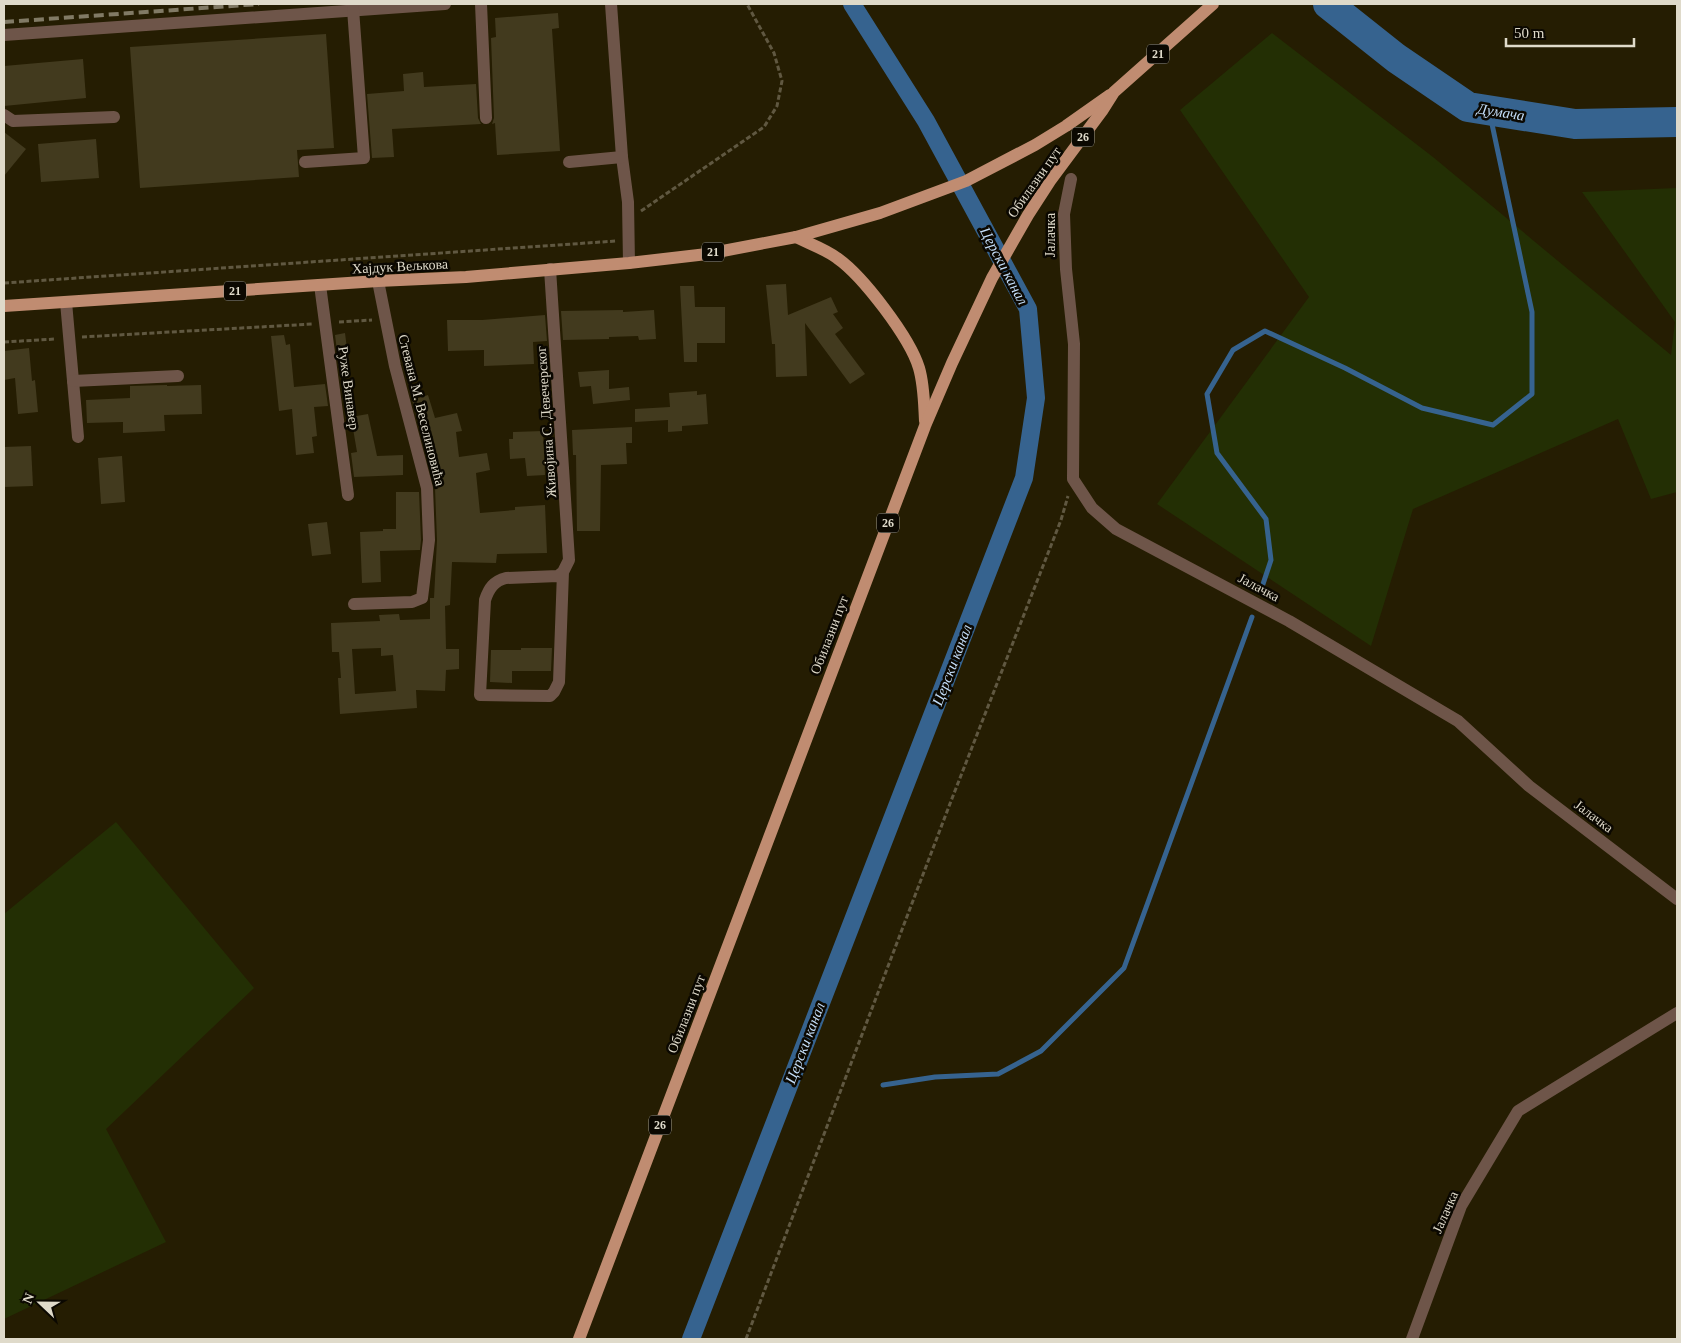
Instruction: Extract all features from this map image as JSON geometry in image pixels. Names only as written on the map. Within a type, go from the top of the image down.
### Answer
[{"type":"main road","name":"Обилазни пут","points":[[579,1339],[925,426],[975,314],[1008,248],[1050,181],[1102,112],[1114,92],[1213,4]]},
{"type":"main road","name":"21","points":[[796,237],[880,214],[966,181],[1015,157],[1066,126],[1114,92]]},
{"type":"main road","name":"Хајдук Вељкова","points":[[4,306],[378,281],[466,277],[630,264],[707,254],[796,237]]},
{"type":"main road","points":[[796,237],[838,259],[863,283],[893,322],[913,353],[919,368],[923,384],[925,426]]},
{"type":"street","points":[[4,35],[445,4]]},
{"type":"street","points":[[482,4],[486,118]]},
{"type":"street","points":[[611,4],[630,264]]},
{"type":"street","points":[[305,162],[364,158],[353,9]]},
{"type":"street","points":[[4,115],[13,121],[114,117]]},
{"type":"street","points":[[569,162],[622,157]]},
{"type":"street","name":"Јалачка","points":[[1071,179],[1064,214],[1066,268],[1074,344],[1073,479],[1092,508],[1116,529],[1289,620],[1458,721],[1528,786],[1677,899]]},
{"type":"street","name":"Живојина С. Девечерског","points":[[550,269],[570,552],[569,560],[563,572],[559,682],[550,696],[480,695],[485,600],[492,586],[501,579],[506,578],[558,576],[563,572]]},
{"type":"street","name":"Стевана М. Веселиновића","points":[[354,604],[412,602],[422,598],[429,540],[428,488],[395,366],[378,281]]},
{"type":"street","name":"Руже Винавер","points":[[320,285],[348,495]]},
{"type":"street","points":[[66,302],[78,437]]},
{"type":"street","points":[[72,381],[178,376]]},
{"type":"street","name":"Јалачка","points":[[1412,1339],[1461,1206],[1518,1111],[1677,1013]]},
{"type":"path","points":[[628,220],[764,127],[777,106],[782,81],[777,62],[747,4]]},
{"type":"path","points":[[4,283],[629,240]]},
{"type":"path","points":[[4,342],[386,319]]},
{"type":"path","points":[[746,1339],[951,801],[1061,520],[1073,479]]},
{"type":"green space","points":[[1272,33],[1433,157],[1671,355],[1675,322],[1582,192],[1677,188],[1677,492],[1651,499],[1618,419],[1413,509],[1371,646],[1157,504],[1309,297],[1180,110]]},
{"type":"green space","points":[[116,822],[254,988],[106,1129],[166,1242],[4,1319],[4,914]]},
{"type":"building","points":[[558,13],[559,28],[552,29],[560,151],[497,155],[495,123],[492,124],[494,118],[491,38],[496,37],[495,18]]},
{"type":"building","points":[[326,34],[334,148],[297,150],[299,177],[140,188],[130,47]]},
{"type":"building","points":[[83,59],[86,98],[4,106],[4,66]]},
{"type":"building","points":[[423,72],[424,87],[476,84],[478,118],[481,124],[392,129],[394,157],[372,158],[367,94],[404,91],[403,74]]},
{"type":"building","points":[[4,132],[26,149],[4,176]]},
{"type":"building","points":[[96,139],[99,178],[41,182],[38,144]]},
{"type":"building","points":[[786,284],[788,315],[831,297],[838,312],[833,314],[843,328],[835,334],[865,374],[850,384],[805,323],[807,376],[776,377],[775,344],[772,344],[766,285]]},
{"type":"building","points":[[680,286],[694,286],[695,307],[725,307],[725,343],[697,343],[697,362],[684,362]]},
{"type":"building","points":[[623,310],[623,312],[654,310],[656,339],[639,340],[638,336],[563,340],[561,311]]},
{"type":"building","points":[[545,315],[547,341],[533,342],[534,364],[484,366],[484,350],[448,351],[447,320],[482,320]]},
{"type":"building","points":[[345,333],[349,365],[339,367],[335,335]]},
{"type":"building","points":[[284,335],[286,345],[290,344],[294,387],[325,384],[328,406],[314,407],[317,436],[312,437],[314,453],[296,455],[292,409],[279,411],[271,336]]},
{"type":"building","points":[[29,348],[32,381],[35,380],[38,412],[18,414],[15,378],[4,380],[4,351]]},
{"type":"building","points":[[609,370],[609,389],[629,387],[630,400],[593,404],[591,386],[580,387],[578,372]]},
{"type":"building","points":[[201,385],[202,414],[164,415],[165,431],[123,433],[123,422],[87,423],[86,400],[130,398],[130,386]]},
{"type":"building","points":[[697,391],[697,395],[706,394],[708,424],[682,426],[682,431],[668,432],[668,420],[635,422],[635,409],[670,407],[669,393]]},
{"type":"building","points":[[428,395],[435,418],[457,413],[462,431],[456,432],[459,457],[487,453],[490,470],[476,473],[480,513],[515,510],[515,507],[545,505],[547,553],[497,554],[496,563],[452,562],[450,605],[445,606],[446,649],[459,649],[459,669],[446,670],[445,691],[416,690],[417,708],[340,714],[338,678],[341,678],[339,652],[332,652],[331,623],[380,621],[379,615],[399,614],[400,620],[430,619],[430,598],[434,598],[437,540],[435,488],[430,468],[427,437],[423,438],[412,400]],"holes":[[[381,648],[381,656],[393,655],[396,691],[355,694],[352,649]]]},
{"type":"building","points":[[368,414],[377,456],[403,455],[403,475],[354,477],[351,453],[357,452],[351,417]]},
{"type":"building","points":[[632,427],[632,443],[626,443],[627,464],[601,465],[600,531],[577,531],[576,455],[573,455],[572,430]]},
{"type":"building","points":[[543,431],[545,475],[527,476],[525,458],[510,459],[509,439],[513,439],[513,432]]},
{"type":"building","points":[[31,446],[33,486],[4,487],[4,447]]},
{"type":"building","points":[[122,456],[125,502],[101,504],[98,458]]},
{"type":"building","points":[[396,492],[419,492],[420,550],[380,551],[381,582],[362,583],[360,532],[396,529]]},
{"type":"building","points":[[327,522],[331,554],[312,556],[308,524]]},
{"type":"building","points":[[521,648],[552,648],[551,671],[512,671],[512,683],[490,682],[491,650],[521,650]]},
{"type":"waterway","name":"Церски канал","points":[[691,1339],[1024,478],[1036,398],[1028,309],[926,121],[852,4]]},
{"type":"waterway","name":"Думача","points":[[1328,4],[1396,58],[1468,107],[1575,124],[1677,122]]},
{"type":"waterway","points":[[1261,590],[1271,560],[1266,519],[1217,453],[1207,394],[1233,350],[1265,331],[1345,368],[1422,408],[1493,425],[1532,394],[1532,312],[1489,110]]},
{"type":"waterway","points":[[883,1085],[935,1077],[998,1074],[1041,1051],[1124,968],[1252,617]]},
{"type":"railway","points":[[4,22],[259,4]]}]
